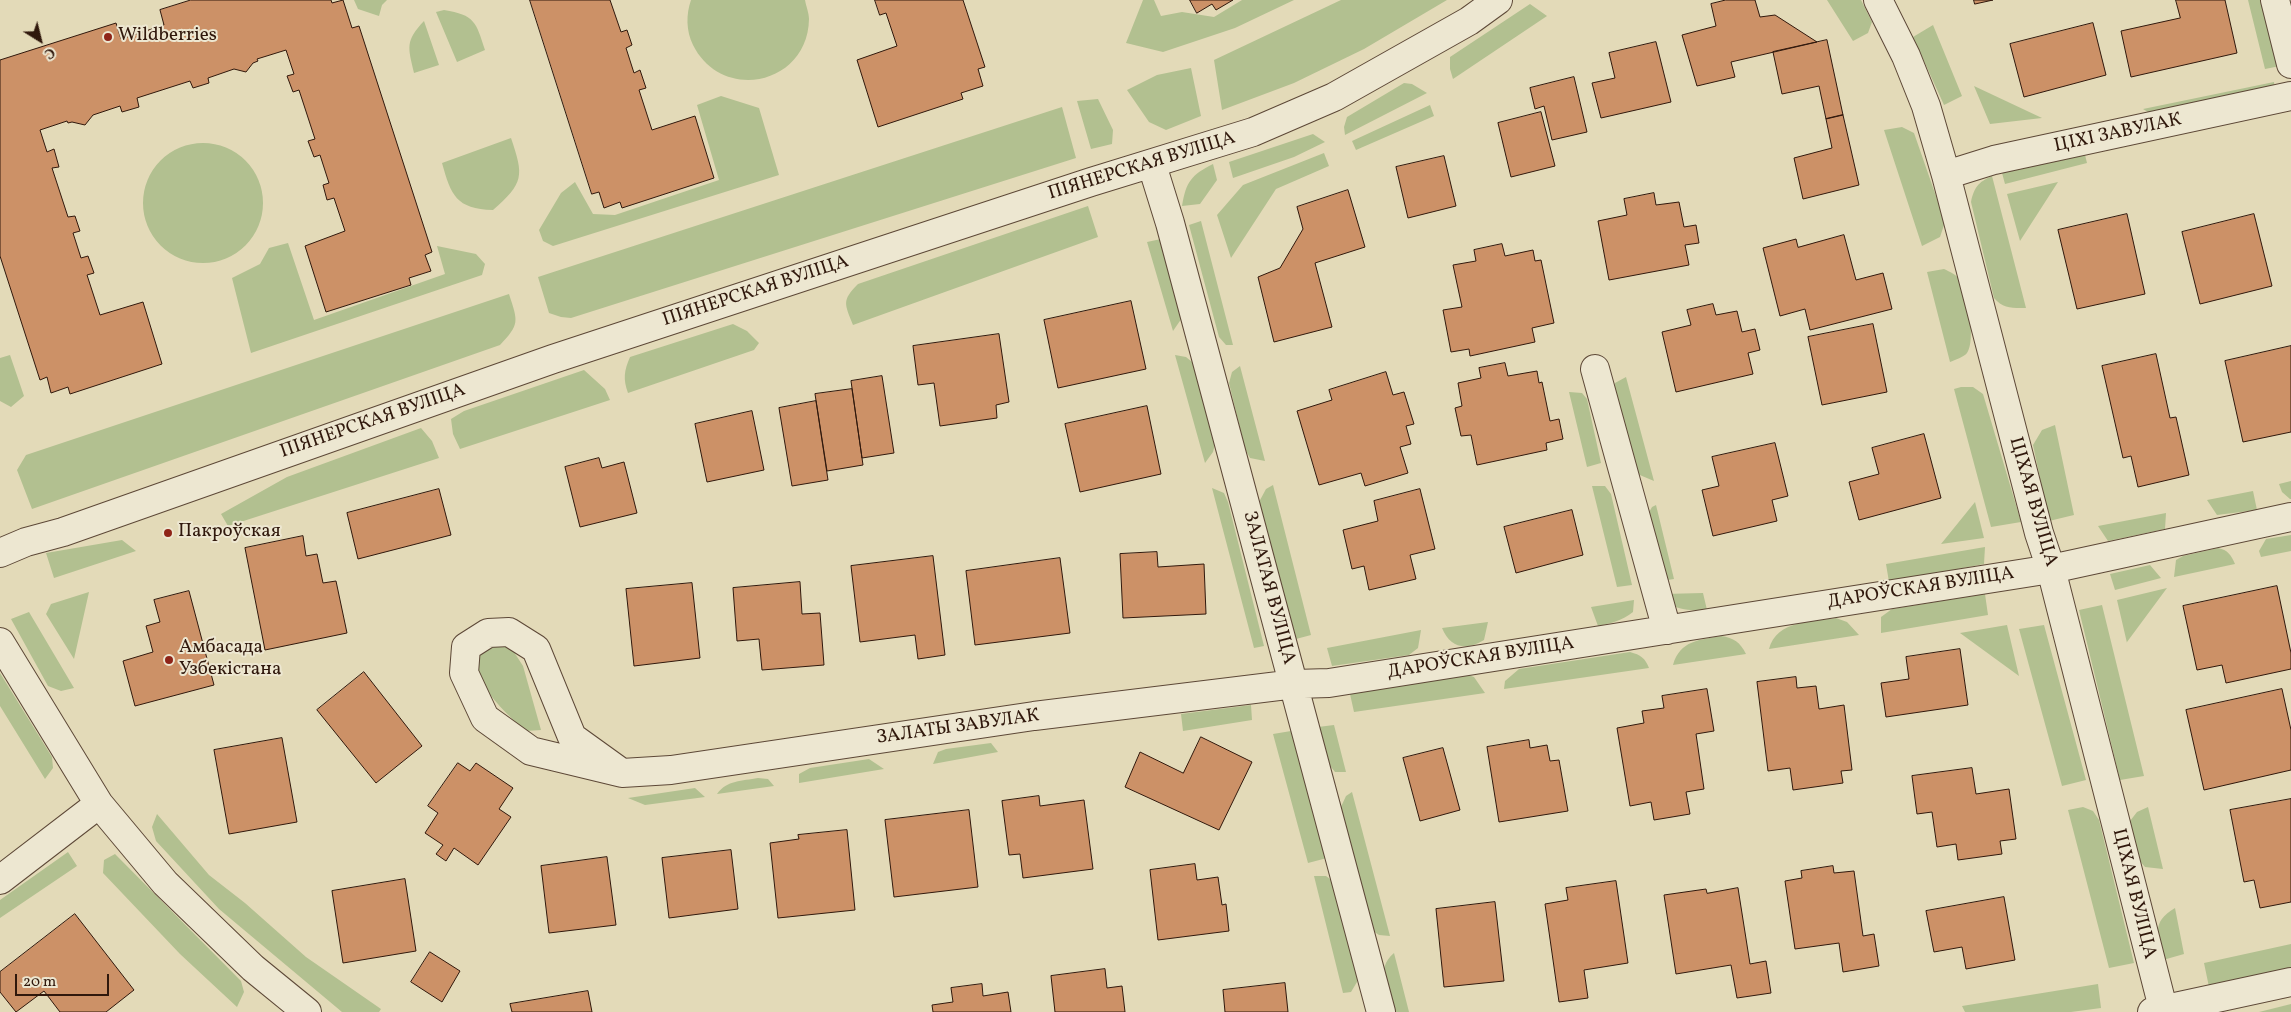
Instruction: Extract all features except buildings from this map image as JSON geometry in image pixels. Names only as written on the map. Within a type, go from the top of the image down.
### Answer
[{"type":"street","name":"ПІЯНЕРСКАЯ ВУЛІЦА","points":[[0,554],[26,542],[63,532],[562,356],[1091,182],[1152,165],[1254,132],[1334,97],[1469,21],[1498,0]]},
{"type":"street","name":"ЦІХАЯ ВУЛІЦА","points":[[1878,0],[1906,56],[1919,89],[1946,175],[2038,533],[2051,569],[2160,1011]]},
{"type":"street","points":[[2275,0],[2291,64]]},
{"type":"street","name":"ЦІХІ ЗАВУЛАК","points":[[1946,175],[1994,160],[2291,96]]},
{"type":"street","name":"ЗАЛАТАЯ ВУЛІЦА","points":[[1152,165],[1170,223],[1295,684],[1381,1012]]},
{"type":"street","points":[[1595,369],[1667,630]]},
{"type":"street","name":"ДАРОЎСКАЯ ВУЛІЦА","points":[[1295,684],[1329,683],[2051,569],[2291,517]]},
{"type":"street","name":"ЗАЛАТЫ ЗАВУЛАК","points":[[622,773],[572,737],[536,649],[509,632],[488,633],[466,647],[464,673],[485,718],[531,751],[622,773],[671,770],[1034,716],[1295,684]]},
{"type":"street","points":[[0,642],[99,804],[165,883],[253,968],[307,1012]]},
{"type":"street","points":[[0,880],[99,804]]},
{"type":"street","points":[[2160,1011],[2291,982]]},
{"type":"green space","points":[[354,0],[387,0],[382,5],[379,16],[358,9]]},
{"type":"green space","points":[[691,0],[805,0],[809,19],[805,41],[795,59],[780,72],[761,78],[742,80],[723,75],[706,63],[693,45],[689,34],[688,22]]},
{"type":"green space","points":[[1143,0],[1154,0],[1161,16],[1182,12],[1214,17],[1242,0],[1294,0],[1235,28],[1163,52],[1126,43]]},
{"type":"green space","points":[[1341,0],[1447,0],[1364,49],[1294,83],[1222,110],[1214,60]]},
{"type":"green space","points":[[1827,0],[1861,0],[1872,22],[1868,33],[1853,41]]},
{"type":"green space","points":[[2248,0],[2265,0],[2280,66],[2265,69]]},
{"type":"green space","points":[[1530,4],[1547,16],[1453,79],[1450,69],[1450,57]]},
{"type":"green space","points":[[444,10],[462,14],[473,21],[485,50],[457,62],[436,12]]},
{"type":"green space","points":[[424,21],[439,65],[414,73],[410,57],[411,39]]},
{"type":"green space","points":[[1933,25],[1962,96],[1944,105],[1913,37]]},
{"type":"green space","points":[[1191,68],[1201,116],[1166,130],[1149,122],[1127,90],[1157,75]]},
{"type":"green space","points":[[2274,82],[2275,89],[2153,115],[2143,109]]},
{"type":"green space","points":[[1404,83],[1412,84],[1427,93],[1345,135],[1344,127],[1347,117]]},
{"type":"green space","points":[[1974,86],[2042,118],[1990,124]]},
{"type":"green space","points":[[721,96],[759,108],[779,175],[553,246],[543,241],[539,230],[561,193],[575,182],[593,214],[615,215],[719,180],[697,105]]},
{"type":"green space","points":[[1098,99],[1113,130],[1112,144],[1091,149],[1077,101]]},
{"type":"green space","points":[[1430,105],[1434,116],[1356,150],[1352,141]]},
{"type":"green space","points":[[1062,107],[1076,158],[571,318],[549,313],[538,277]]},
{"type":"green space","points":[[1902,127],[1914,133],[1945,222],[1940,237],[1922,246],[1884,130]]},
{"type":"green space","points":[[1313,134],[1325,142],[1294,157],[1233,178],[1229,162]]},
{"type":"green space","points":[[511,138],[519,170],[516,185],[511,193],[493,210],[471,207],[463,203],[452,192],[442,163]]},
{"type":"green space","points":[[203,143],[226,147],[246,160],[259,180],[263,203],[259,226],[246,246],[226,259],[203,263],[180,259],[160,246],[147,226],[143,203],[147,180],[160,160],[180,147]]},
{"type":"green space","points":[[1324,153],[1329,166],[1276,189],[1231,258],[1217,215],[1243,185]]},
{"type":"green space","points":[[2085,155],[2087,163],[2005,184],[2002,173]]},
{"type":"green space","points":[[1213,164],[1217,180],[1200,204],[1182,206],[1185,191],[1191,180],[1199,172]]},
{"type":"green space","points":[[1992,176],[2026,308],[2005,306],[1994,298],[1971,202],[1977,186]]},
{"type":"green space","points":[[2058,182],[2020,241],[2007,194]]},
{"type":"green space","points":[[1088,206],[1098,237],[853,325],[846,303],[849,295],[858,284]]},
{"type":"green space","points":[[1201,221],[1233,345],[1226,345],[1219,337],[1189,225]]},
{"type":"green space","points":[[1161,239],[1184,315],[1173,331],[1147,242]]},
{"type":"green space","points":[[288,243],[314,320],[445,274],[437,246],[476,254],[485,264],[482,275],[251,353],[232,278],[260,264],[269,248]]},
{"type":"green space","points":[[1944,269],[1957,276],[1963,286],[1971,328],[1970,347],[1967,353],[1950,362],[1927,272]]},
{"type":"green space","points":[[509,294],[515,322],[511,332],[500,345],[32,509],[17,470],[26,455]]},
{"type":"green space","points":[[733,324],[747,331],[759,343],[754,350],[628,393],[625,375],[630,357]]},
{"type":"green space","points":[[10,355],[24,396],[11,407],[0,401],[0,358]]},
{"type":"green space","points":[[1175,355],[1186,357],[1197,366],[1216,440],[1213,452],[1205,463]]},
{"type":"green space","points":[[1240,366],[1265,461],[1250,458],[1245,449],[1229,383],[1232,372]]},
{"type":"green space","points":[[584,370],[605,389],[610,400],[460,449],[453,434],[451,419],[464,411]]},
{"type":"green space","points":[[1626,377],[1654,481],[1635,473],[1613,395],[1615,383]]},
{"type":"green space","points":[[1973,387],[1983,394],[2021,522],[1991,527],[1954,389]]},
{"type":"green space","points":[[1569,392],[1582,393],[1587,399],[1601,463],[1587,467]]},
{"type":"green space","points":[[2055,425],[2074,515],[2049,521],[2033,445],[2042,430]]},
{"type":"green space","points":[[421,428],[432,441],[439,458],[228,526],[221,514],[287,477]]},
{"type":"green space","points":[[2291,481],[2290,499],[2282,492],[2279,484]]},
{"type":"green space","points":[[1273,485],[1311,635],[1296,639],[1259,502],[1266,489]]},
{"type":"green space","points":[[1592,486],[1605,486],[1611,494],[1632,585],[1617,587]]},
{"type":"green space","points":[[1212,488],[1224,493],[1228,502],[1264,646],[1254,648]]},
{"type":"green space","points":[[2253,491],[2257,510],[2217,515],[2207,500]]},
{"type":"green space","points":[[1975,502],[1984,538],[1941,544]]},
{"type":"green space","points":[[1656,505],[1674,579],[1661,581],[1647,516],[1652,507]]},
{"type":"green space","points":[[2166,513],[2165,529],[2108,541],[2098,526]]},
{"type":"green space","points":[[2291,535],[2291,551],[2261,557],[2259,551],[2266,539]]},
{"type":"green space","points":[[122,540],[136,551],[54,578],[46,553]]},
{"type":"green space","points":[[1985,547],[1984,564],[1889,582],[1886,564]]},
{"type":"green space","points":[[2218,548],[2229,553],[2235,564],[2174,577],[2176,560],[2183,556]]},
{"type":"green space","points":[[2150,565],[2161,578],[2115,590],[2110,574]]},
{"type":"green space","points":[[2167,588],[2127,642],[2127,643],[2117,600]]},
{"type":"green space","points":[[89,592],[74,659],[46,614],[51,604]]},
{"type":"green space","points":[[1703,593],[1707,610],[1688,610],[1670,605],[1664,594]]},
{"type":"green space","points":[[1985,594],[1988,615],[1881,633],[1881,617],[1892,609]]},
{"type":"green space","points":[[1634,600],[1633,612],[1625,618],[1598,626],[1591,607]]},
{"type":"green space","points":[[2102,605],[2144,776],[2120,780],[2079,610]]},
{"type":"green space","points":[[29,612],[74,688],[61,691],[48,686],[11,619]]},
{"type":"green space","points":[[1836,618],[1847,622],[1859,635],[1769,649],[1779,632],[1787,628],[1796,624]]},
{"type":"green space","points":[[1488,622],[1484,640],[1471,646],[1459,646],[1449,640],[1442,628]]},
{"type":"green space","points":[[2007,625],[2019,676],[1960,633]]},
{"type":"green space","points":[[2044,625],[2086,780],[2062,786],[2019,629]]},
{"type":"green space","points":[[1421,630],[1418,648],[1409,655],[1332,666],[1327,648]]},
{"type":"green space","points":[[1721,636],[1736,641],[1746,654],[1673,665],[1680,650],[1686,646],[1698,640]]},
{"type":"green space","points":[[499,643],[514,652],[523,666],[541,730],[526,731],[506,712],[485,687],[479,674],[478,662],[484,651]]},
{"type":"green space","points":[[1630,652],[1642,657],[1649,668],[1504,689],[1505,681],[1519,669]]},
{"type":"green space","points":[[0,673],[52,757],[53,768],[45,779],[0,706]]},
{"type":"green space","points":[[1465,674],[1474,677],[1485,693],[1354,712],[1350,694]]},
{"type":"green space","points":[[1251,705],[1252,720],[1183,731],[1181,714]]},
{"type":"green space","points":[[1334,725],[1346,772],[1335,772],[1327,762],[1318,727]]},
{"type":"green space","points":[[1291,731],[1300,750],[1327,858],[1308,863],[1273,734]]},
{"type":"green space","points":[[991,743],[998,752],[933,764],[938,752],[946,749]]},
{"type":"green space","points":[[869,759],[884,769],[799,783],[799,774],[810,768]]},
{"type":"green space","points":[[758,778],[768,779],[774,786],[717,794],[721,789],[730,784]]},
{"type":"green space","points":[[695,788],[705,797],[645,805],[628,798]]},
{"type":"green space","points":[[1352,792],[1390,936],[1379,935],[1373,931],[1340,809],[1346,796]]},
{"type":"green space","points":[[2083,807],[2093,811],[2099,820],[2134,963],[2109,968],[2068,810]]},
{"type":"green space","points":[[2148,807],[2163,869],[2145,867],[2139,860],[2130,821],[2137,812]]},
{"type":"green space","points":[[157,814],[209,875],[245,903],[306,957],[381,1009],[379,1012],[342,1012],[219,909],[156,841],[152,827]]},
{"type":"green space","points":[[68,852],[77,866],[0,918],[0,900]]},
{"type":"green space","points":[[115,854],[241,981],[244,992],[237,1007],[180,954],[103,873],[104,860]]},
{"type":"green space","points":[[1314,876],[1326,876],[1334,882],[1357,971],[1357,982],[1351,992],[1343,993]]},
{"type":"green space","points":[[2175,908],[2184,954],[2163,960],[2158,937],[2159,925],[2162,919]]},
{"type":"green space","points":[[2291,944],[2291,968],[2209,987],[2204,963]]},
{"type":"green space","points":[[1394,953],[1409,1012],[1391,1012],[1383,973],[1388,959]]},
{"type":"green space","points":[[2098,984],[2101,1008],[2071,1012],[1965,1012],[1962,1006]]},
{"type":"green space","points":[[2291,1004],[2291,1012],[2259,1012]]},
{"type":"place","name":"Wildberries","points":[[108,37]]},
{"type":"place","name":"Пакроўская","points":[[168,533]]},
{"type":"place","name":"Амбасада Узбекістана","points":[[169,660]]}]
